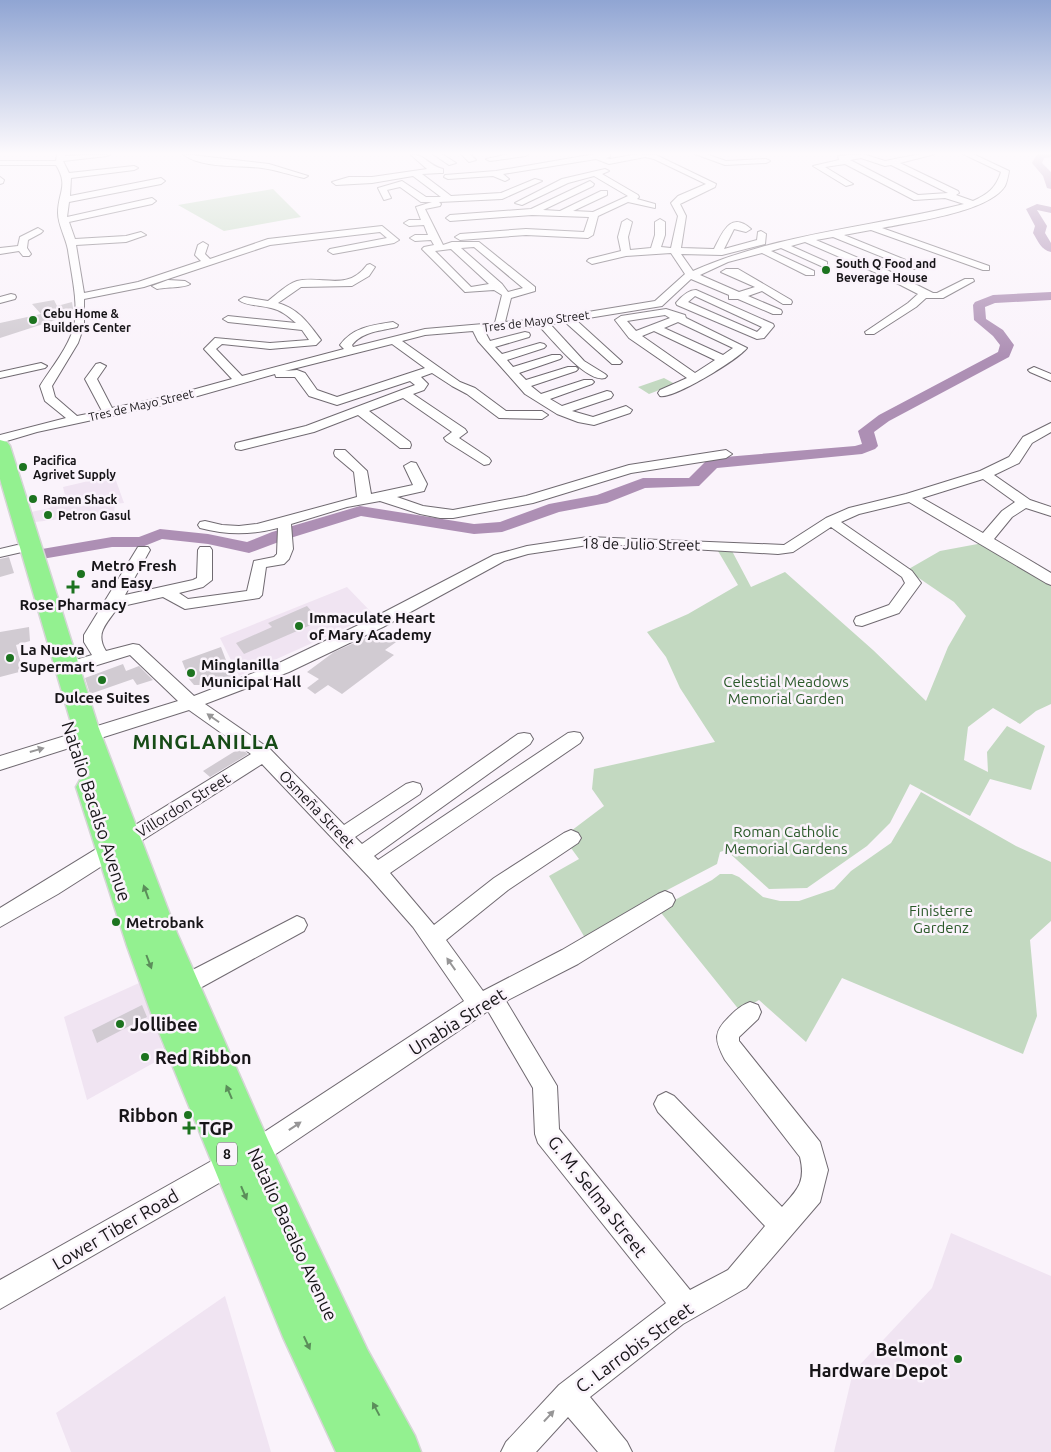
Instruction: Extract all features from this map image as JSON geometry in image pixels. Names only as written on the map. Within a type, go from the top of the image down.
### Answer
[{"type":"highway","name":"Natalio Bacalso Avenue","points":[[0,446],[68,668],[81,738]]},
{"type":"highway","name":"Natalio Bacalso Avenue","points":[[0,492],[8,551],[81,738],[118,845],[165,1005],[243,1158],[399,1452]]},
{"type":"highway","name":"Natalio Bacalso Avenue","points":[[118,845],[161,933],[183,986],[298,1322],[359,1452]]},
{"type":"street","points":[[65,222],[71,242],[78,297],[79,326],[65,356],[46,386],[49,398],[75,420]]},
{"type":"street","points":[[427,222],[439,247]]},
{"type":"street","points":[[452,222],[462,241]]},
{"type":"street","points":[[455,227],[523,222],[591,225]]},
{"type":"street","points":[[498,286],[468,290],[427,249],[452,245],[462,241],[526,232],[588,235],[592,222]]},
{"type":"street","points":[[626,253],[622,237],[627,222]]},
{"type":"street","points":[[654,250],[660,235],[660,222]]},
{"type":"street","points":[[681,222],[675,252],[691,275],[776,312]]},
{"type":"street","name":"Tres de Mayo Street","points":[[0,438],[176,398],[279,369],[426,332],[542,322],[658,304],[691,275],[732,258],[806,239],[894,222]]},
{"type":"street","points":[[886,223],[980,255]]},
{"type":"street","points":[[720,251],[731,226],[746,228]]},
{"type":"street","points":[[869,226],[986,268]]},
{"type":"street","points":[[78,297],[130,288],[268,242],[284,239],[382,229],[394,240],[333,251]]},
{"type":"street","points":[[430,229],[412,231],[430,229]]},
{"type":"street","points":[[0,251],[24,251],[23,239],[38,231]]},
{"type":"street","points":[[592,261],[626,253],[654,250],[675,252],[720,251],[762,242],[761,234]]},
{"type":"street","points":[[834,234],[915,267]]},
{"type":"street","points":[[71,242],[122,240],[141,235]]},
{"type":"street","points":[[806,239],[885,273],[924,294],[939,296],[969,282]]},
{"type":"street","points":[[462,241],[476,244],[531,289],[506,296]]},
{"type":"street","points":[[203,245],[200,255],[208,262]]},
{"type":"street","points":[[452,245],[498,286],[506,296]]},
{"type":"street","points":[[782,245],[824,264]]},
{"type":"street","points":[[762,250],[810,273]]},
{"type":"street","points":[[720,251],[732,258]]},
{"type":"street","points":[[270,304],[299,284],[348,284],[365,274],[370,267]]},
{"type":"street","points":[[130,288],[145,289],[168,283],[185,284]]},
{"type":"street","points":[[633,336],[738,295],[758,285],[786,302]]},
{"type":"street","points":[[695,293],[769,326],[760,336],[757,336],[697,311],[681,302],[695,293]]},
{"type":"street","points":[[870,332],[912,305],[924,294]]},
{"type":"street","points":[[499,325],[506,296]]},
{"type":"street","points":[[0,300],[11,298]]},
{"type":"street","points":[[240,380],[212,353],[210,349],[219,340],[270,346],[312,343],[316,340],[303,321],[281,306],[244,300]]},
{"type":"street","points":[[664,393],[679,388],[724,360],[741,349],[665,312],[620,319],[633,336],[645,347],[695,378]]},
{"type":"street","points":[[567,318],[616,362]]},
{"type":"street","points":[[228,319],[307,327]]},
{"type":"street","points":[[542,322],[580,363],[601,376]]},
{"type":"street","points":[[352,352],[347,344],[354,337],[367,331],[393,325]]},
{"type":"street","points":[[654,327],[724,360]]},
{"type":"street","points":[[476,328],[488,345],[524,385],[560,411],[594,421],[626,410]]},
{"type":"street","points":[[488,345],[525,335]]},
{"type":"street","points":[[393,339],[503,415],[542,415]]},
{"type":"street","points":[[270,346],[272,356],[279,369]]},
{"type":"street","points":[[500,358],[540,346]]},
{"type":"street","points":[[512,371],[556,357]]},
{"type":"street","points":[[0,375],[41,366]]},
{"type":"street","points":[[100,366],[91,379],[109,413]]},
{"type":"street","points":[[223,385],[297,373],[301,375],[313,393],[337,401],[434,369]]},
{"type":"street","points":[[524,385],[572,369]]},
{"type":"street","points":[[1034,370],[1051,378]]},
{"type":"street","points":[[241,446],[310,429],[405,394],[420,387],[422,384],[413,377]]},
{"type":"street","points":[[540,398],[588,382]]},
{"type":"street","points":[[405,394],[461,432],[450,438],[484,461]]},
{"type":"street","points":[[560,411],[607,395]]},
{"type":"street","points":[[360,410],[405,445]]},
{"type":"street","name":"18 de Julio Street","points":[[0,763],[191,703],[283,668],[376,623],[499,558],[528,550],[588,541],[788,549],[830,522],[854,511],[911,497],[985,474],[1008,464],[1014,460],[1027,440],[1051,427]]},
{"type":"street","points":[[340,453],[360,471],[365,501]]},
{"type":"street","points":[[382,498],[420,510],[440,514],[453,514],[528,500],[628,469],[726,454]]},
{"type":"street","points":[[205,525],[228,531],[285,531],[346,504],[382,498],[419,488],[420,484],[411,466]]},
{"type":"street","points":[[985,474],[1025,503],[1051,512]]},
{"type":"street","points":[[911,497],[1051,580]]},
{"type":"street","points":[[985,541],[1004,515],[1013,508],[1025,503]]},
{"type":"street","points":[[830,522],[908,574],[913,583],[894,609],[862,621]]},
{"type":"street","points":[[167,592],[185,604],[253,595],[259,564],[279,561],[283,558],[285,531]]},
{"type":"street","points":[[101,657],[92,642],[92,635],[113,603],[143,550]]},
{"type":"street","points":[[113,603],[198,584],[204,580],[205,550]]},
{"type":"street","name":"Osmeña Street","points":[[68,668],[133,649],[191,703],[264,754],[377,872],[485,1000]]},
{"type":"street","points":[[377,872],[574,738]]},
{"type":"street","points":[[361,855],[524,739]]},
{"type":"street","name":"Villordon Street","points":[[0,918],[264,754]]},
{"type":"street","points":[[343,836],[413,789]]},
{"type":"street","points":[[433,938],[501,884],[571,838]]},
{"type":"street","name":"Unabia Street","points":[[243,1158],[485,1000],[570,956],[665,900]]},
{"type":"street","points":[[183,986],[297,925]]},
{"type":"street","name":"G. M. Selma Street","points":[[485,1000],[545,1086],[547,1134],[686,1306]]},
{"type":"street","name":"C. Larrobis Street","points":[[516,1452],[569,1395],[673,1314],[737,1278],[811,1193],[815,1180],[816,1165],[811,1150],[733,1052],[728,1042],[728,1034],[750,1012]]},
{"type":"street","points":[[666,1104],[782,1226]]},
{"type":"street","name":"Lower Tiber Road","points":[[0,1295],[243,1158]]},
{"type":"street","points":[[569,1395],[617,1452]]},
{"type":"shaded area","points":[[114,475],[124,503],[115,504],[114,513],[35,522],[31,512],[50,508],[48,500],[65,495],[63,487]]},
{"type":"shaded area","name":"Immaculate Heart of Mary Academy","points":[[347,587],[374,615],[239,676],[220,638]]},
{"type":"shaded area","points":[[139,983],[166,1056],[87,1100],[64,1017]]},
{"type":"shaded area","points":[[951,1233],[1051,1276],[1051,1452],[834,1452],[853,1372],[932,1288]]},
{"type":"shaded area","points":[[225,1296],[271,1452],[71,1452],[56,1413]]},
{"type":"green space","points":[[208,222],[275,222],[224,231]]},
{"type":"green space","points":[[664,378],[675,384],[649,394],[638,387]]},
{"type":"green space","points":[[983,543],[1051,584],[1051,704],[1036,711],[1020,724],[993,708],[968,727],[964,760],[988,772],[987,752],[1007,726],[1045,746],[1031,790],[990,779],[970,816],[910,784],[890,823],[867,846],[807,888],[769,889],[726,850],[720,852],[717,864],[652,898],[585,938],[549,876],[579,859],[563,837],[604,806],[592,789],[594,769],[715,742],[680,688],[666,657],[647,632],[688,614],[738,585],[718,551],[732,551],[751,587],[785,572],[873,650],[926,701],[948,647],[966,616],[954,602],[907,570],[940,551]]},
{"type":"green space","name":"Finisterre Gardenz","points":[[921,792],[1016,846],[1051,862],[1051,921],[1030,940],[1037,1016],[1023,1054],[842,978],[806,1042],[759,1000],[740,1011],[658,909],[720,874],[732,874],[739,877],[763,897],[780,901],[799,901],[834,889],[851,871],[891,843]]},
{"type":"building","name":"Cebu Home & Builders Center","points":[[54,300],[57,306],[72,302],[74,314],[0,338],[0,323],[41,314],[32,304]]},
{"type":"building","points":[[9,557],[14,573],[0,577],[0,559]]},
{"type":"building","name":"Immaculate Heart of Mary Academy","points":[[307,606],[320,621],[244,654],[236,643],[272,627],[268,623]]},
{"type":"building","name":"La Nueva Supermart","points":[[29,627],[30,641],[16,645],[23,671],[0,677],[0,632]]},
{"type":"building","points":[[381,630],[399,640],[385,650],[394,655],[342,694],[328,685],[315,694],[307,688],[319,679],[307,672],[334,652],[365,638],[368,639]]},
{"type":"building","points":[[221,647],[232,676],[205,685],[194,685],[189,679],[182,661]]},
{"type":"building","name":"Dulcee Suites","points":[[123,664],[126,671],[139,666],[153,680],[137,685],[133,679],[90,694],[85,678]]},
{"type":"building","points":[[240,748],[248,754],[210,777],[203,771]]},
{"type":"building","name":"Jollibee","points":[[142,1005],[147,1017],[97,1043],[92,1030]]},
{"type":"waterway","points":[[1039,222],[1041,226],[1039,233],[1045,244],[1051,249]]},
{"type":"waterway","points":[[42,554],[112,542],[142,542],[160,534],[208,539],[249,548],[278,536],[360,511],[474,529],[502,527],[555,508],[601,499],[643,483],[693,483],[713,463],[856,451],[870,446],[866,431],[884,418],[1004,354],[1007,345],[998,333],[980,320],[979,305],[993,299],[1051,296]]},
{"type":"place","name":"South Q Food and Beverage House","points":[[826,270]]},
{"type":"place","name":"Cebu Home & Builders Center","points":[[33,320]]},
{"type":"place","name":"Pacifica Agrivet Supply","points":[[23,467]]},
{"type":"place","name":"Ramen Shack","points":[[33,499]]},
{"type":"place","name":"Petron Gasul","points":[[48,515]]},
{"type":"place","name":"Metro Fresh and Easy","points":[[81,574]]},
{"type":"place","name":"Rose Pharmacy","points":[[73,587]]},
{"type":"place","name":"Immaculate Heart of Mary Academy","points":[[299,626]]},
{"type":"place","name":"La Nueva Supermart","points":[[10,658]]},
{"type":"place","name":"Minglanilla Municipal Hall","points":[[191,673]]},
{"type":"place","name":"Dulcee Suites","points":[[102,680]]},
{"type":"place","name":"Metrobank","points":[[116,922]]},
{"type":"place","name":"Jollibee","points":[[120,1024]]},
{"type":"place","name":"Red Ribbon","points":[[145,1057]]},
{"type":"place","name":"Ribbon","points":[[188,1115]]},
{"type":"place","name":"TGP","points":[[189,1128]]},
{"type":"place","name":"Belmont Hardware Depot","points":[[958,1359]]},
{"type":"district","name":"MINGLANILLA","points":[[206,741]]},
{"type":"park label","name":"Celestial Meadows Memorial Garden","points":[[786,690]]},
{"type":"park label","name":"Roman Catholic Memorial Gardens","points":[[786,840]]}]
